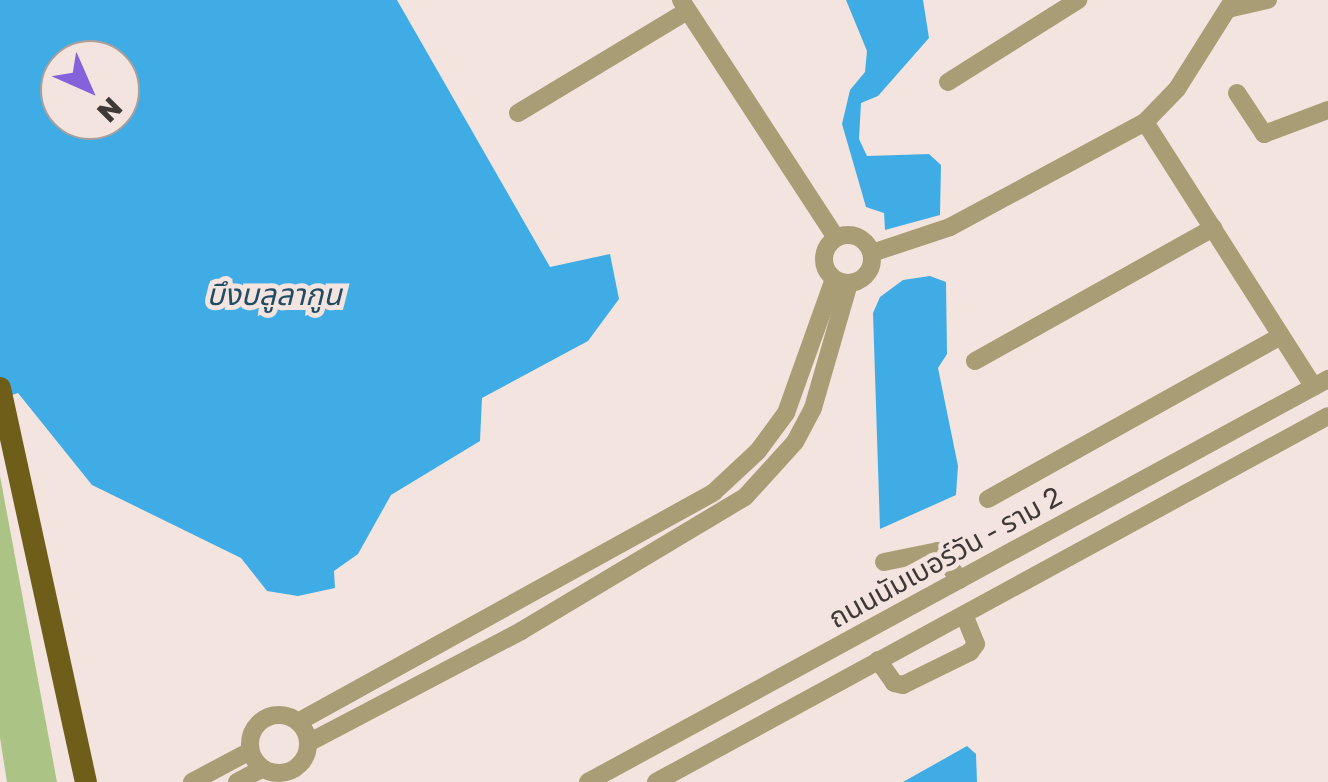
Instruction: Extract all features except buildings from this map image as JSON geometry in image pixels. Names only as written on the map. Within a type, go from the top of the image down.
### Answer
[{"type":"main road","points":[[0,388],[86,782]]},
{"type":"street","points":[[948,82],[1078,0]]},
{"type":"street","points":[[872,253],[950,227],[1145,122],[1176,90],[1232,4],[1268,0]]},
{"type":"street","points":[[518,113],[684,5],[836,238]]},
{"type":"street","points":[[1237,93],[1264,134],[1328,110]]},
{"type":"street","points":[[1145,122],[1282,336],[1321,383]]},
{"type":"street","points":[[975,361],[1212,228]]},
{"type":"street","points":[[298,722],[714,492],[758,452],[799,390],[841,281],[870,270],[872,253],[862,239],[836,238]]},
{"type":"street","points":[[836,238],[824,262],[841,281]]},
{"type":"street","points":[[237,782],[262,768],[291,771],[308,743],[520,631],[745,497],[775,468],[813,408],[841,281]]},
{"type":"street","points":[[988,499],[1282,336]]},
{"type":"street","name":"ถนนนัมเบอร์วัน - ราม 2","points":[[588,782],[1321,383]]},
{"type":"street","points":[[654,746],[664,778],[1328,416]]},
{"type":"street","points":[[1168,466],[1184,495]]},
{"type":"street","points":[[884,562],[938,551],[960,580]]},
{"type":"street","points":[[848,640],[871,664],[902,685],[970,652],[976,644],[964,615]]},
{"type":"street","points":[[262,768],[250,751],[252,732],[264,719],[282,715],[298,722],[308,743]]},
{"type":"street","points":[[192,782],[250,751]]},
{"type":"green space","points":[[0,476],[57,782],[7,782],[0,738]]},
{"type":"water","name":"บึงบลูลากูน","points":[[0,0],[397,0],[550,267],[610,254],[619,299],[588,341],[482,398],[480,441],[391,495],[358,554],[334,571],[335,588],[298,596],[267,591],[241,558],[92,485],[18,393],[0,399]]},
{"type":"water","points":[[846,0],[923,0],[929,38],[878,96],[861,103],[859,139],[867,156],[929,154],[941,165],[940,215],[885,230],[884,213],[866,207],[842,124],[850,90],[865,72],[867,51]]},
{"type":"water","points":[[930,276],[946,282],[947,354],[938,368],[958,466],[956,495],[880,529],[873,313],[880,297],[903,280]]},
{"type":"water","points":[[967,746],[976,754],[977,782],[903,782]]}]
